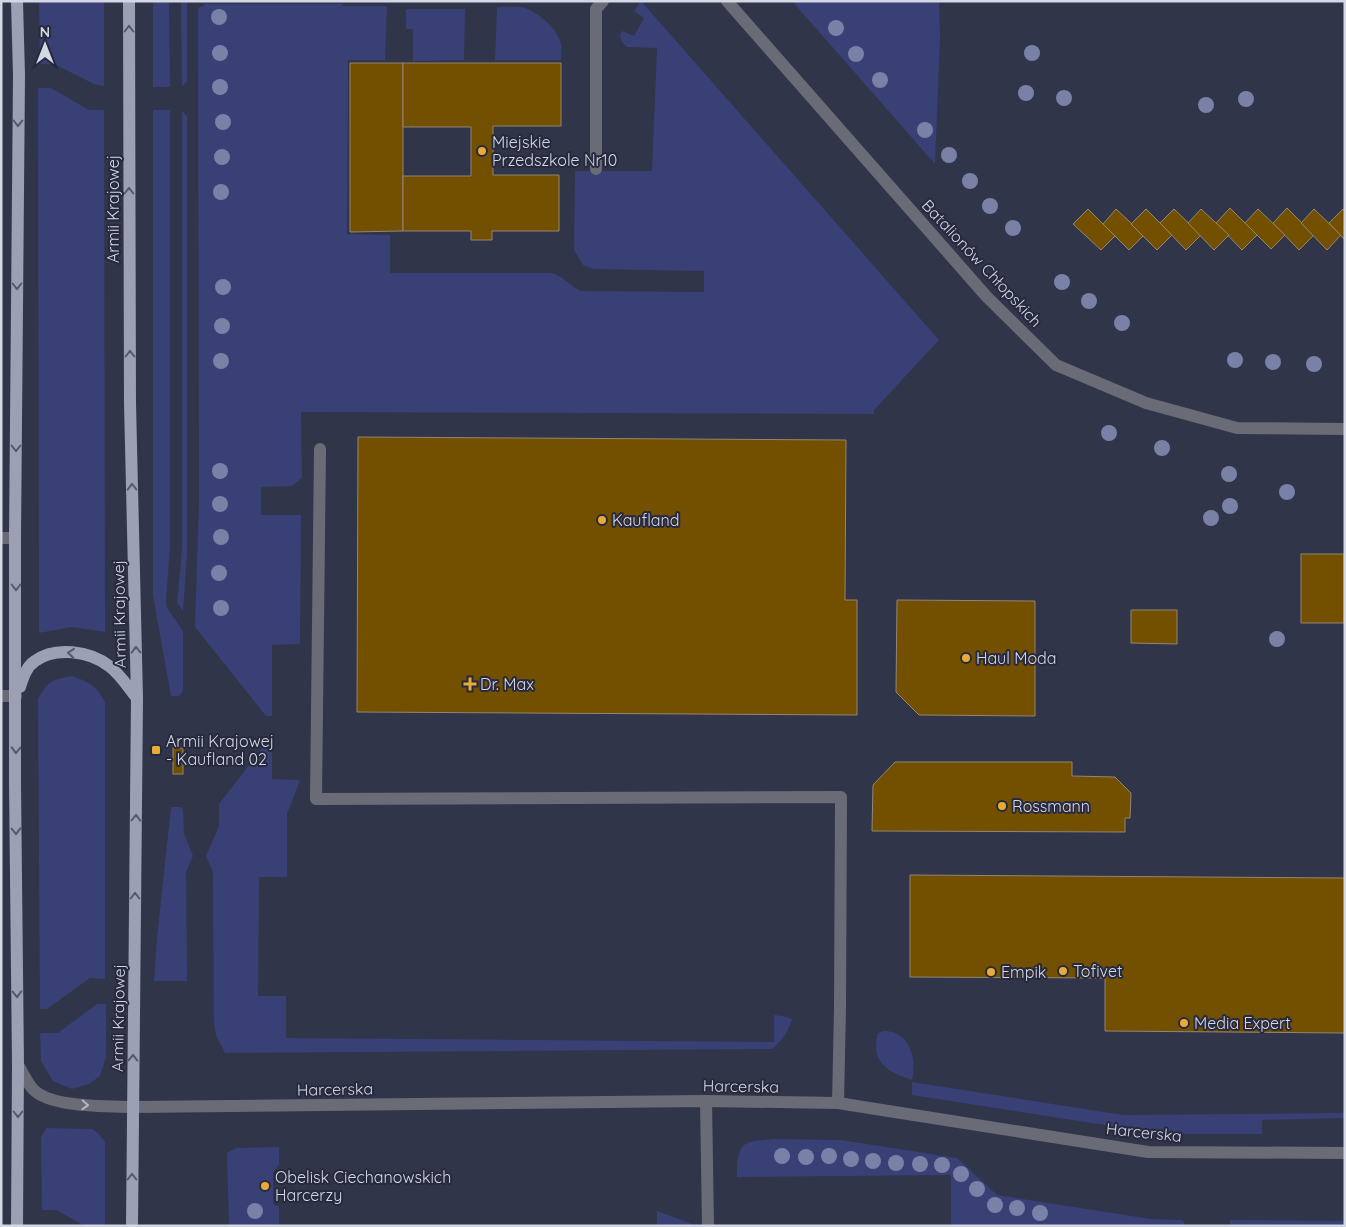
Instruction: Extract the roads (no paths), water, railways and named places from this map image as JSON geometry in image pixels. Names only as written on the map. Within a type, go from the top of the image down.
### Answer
[{"type":"main road","points":[[17,1],[19,75],[15,538],[17,1226]]},
{"type":"main road","name":"Armii Krajowej","points":[[129,1],[130,403],[137,698],[132,1226]]},
{"type":"main road","points":[[16,696],[25,672],[35,660],[66,651],[95,658],[108,665],[137,698]]},
{"type":"street","points":[[596,169],[596,9],[603,1]]},
{"type":"street","name":"Batalionów Chłopskich","points":[[727,1],[987,297],[1056,365],[1146,403],[1237,428],[1345,429]]},
{"type":"street","points":[[320,449],[316,799],[841,797],[838,1103]]},
{"type":"street","points":[[1,538],[15,538]]},
{"type":"street","points":[[1,696],[16,696]]},
{"type":"street","name":"Harcerska","points":[[18,1065],[33,1090],[51,1099],[69,1104],[133,1107],[706,1101],[838,1103],[1148,1152],[1345,1154]]},
{"type":"street","points":[[706,1101],[708,1226]]},
{"type":"place","name":"Miejskie Przedszkole Nr10","points":[[482,151]]},
{"type":"place","name":"Kaufland","points":[[602,520]]},
{"type":"place","name":"Haul Moda","points":[[966,658]]},
{"type":"place","name":"Dr. Max","points":[[470,684]]},
{"type":"place","name":"Armii Krajowej - Kaufland 02","points":[[156,750]]},
{"type":"place","name":"Rossmann","points":[[1002,806]]},
{"type":"place","name":"Tofivet","points":[[1063,971]]},
{"type":"place","name":"Empik","points":[[991,972]]},
{"type":"place","name":"Media Expert","points":[[1184,1023]]},
{"type":"place","name":"Obelisk Ciechanowskich Harcerzy","points":[[265,1186]]}]
